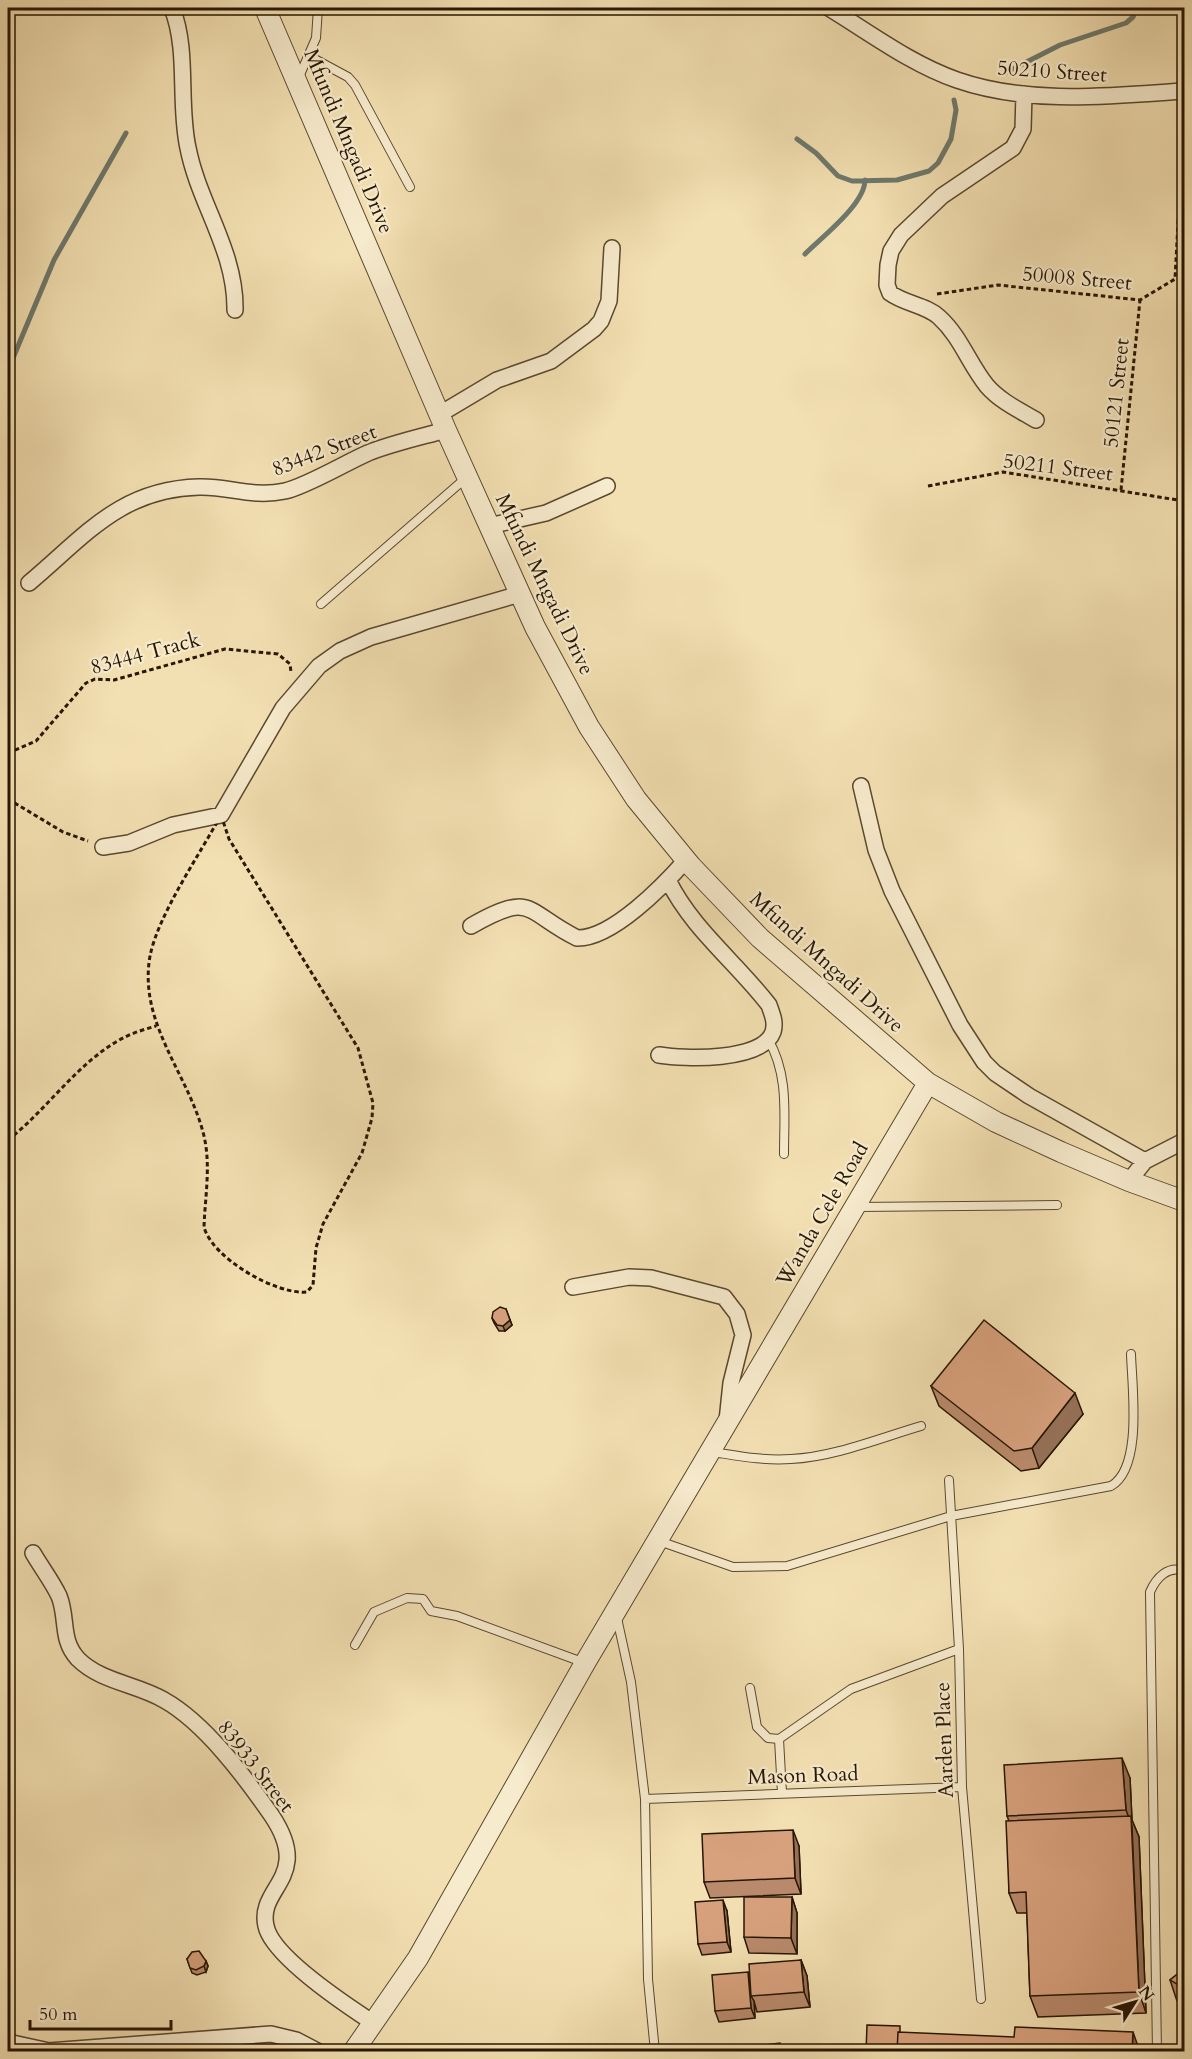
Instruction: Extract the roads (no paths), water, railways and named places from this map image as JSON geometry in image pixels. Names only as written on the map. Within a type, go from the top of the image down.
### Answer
[{"type":"street","points":[[172,8],[178,34],[188,150],[230,261],[235,310]]},
{"type":"street","name":"Mfundi Mngadi Drive","points":[[265,8],[489,526],[520,594],[589,727],[636,799],[686,860],[760,938],[928,1083]]},
{"type":"street","name":"50210 Street","points":[[829,8],[917,62],[957,80],[1024,94],[1114,96],[1185,91]]},
{"type":"street","points":[[1024,94],[1023,129],[1013,148],[942,196],[912,224],[891,251],[886,276],[890,293],[929,310],[945,322],[963,346],[979,375],[1001,399],[1036,420]]},
{"type":"street","name":"83442 Street","points":[[29,583],[104,516],[123,504],[175,488],[203,487],[260,494],[287,490],[443,422],[497,380],[551,361],[594,329],[601,321],[609,301],[612,248]]},
{"type":"street","points":[[489,526],[546,513],[607,486]]},
{"type":"street","points":[[103,847],[129,843],[173,825],[221,815],[260,744],[300,686],[319,666],[340,651],[371,636],[520,594]]},
{"type":"street","points":[[861,786],[876,850],[892,891],[960,1025],[984,1062],[995,1073],[1029,1096],[1145,1161]]},
{"type":"street","points":[[471,926],[497,911],[524,907],[545,916],[578,938],[586,938],[604,930],[648,899],[686,860]]},
{"type":"street","points":[[659,1055],[691,1058],[727,1056],[752,1048],[768,1039],[774,1029],[774,1019],[769,1005],[702,931],[676,897],[668,880]]},
{"type":"street","points":[[928,1083],[996,1122],[1129,1181],[1185,1201]]},
{"type":"street","name":"Wanda Cele Road","points":[[353,2052],[418,1958],[585,1664],[928,1083]]},
{"type":"street","points":[[1129,1181],[1145,1161],[1185,1141]]},
{"type":"street","points":[[573,1287],[629,1277],[651,1278],[724,1297],[737,1314],[743,1335],[731,1383],[726,1425]]},
{"type":"street","name":"83933 Street","points":[[33,1553],[58,1596],[69,1648],[79,1660],[104,1676],[142,1689],[187,1715],[221,1751],[272,1816],[283,1835],[288,1863],[282,1882],[266,1913],[265,1925],[272,1943],[344,2003],[372,2022]]},
{"type":"street","points":[[8,2044],[49,2051],[271,2034],[296,2040],[319,2052]]},
{"type":"lane","points":[[297,81],[316,38],[318,8]]},
{"type":"lane","points":[[309,56],[348,77],[355,85],[410,187]]},
{"type":"lane","points":[[321,604],[467,477]]},
{"type":"lane","points":[[768,1039],[778,1056],[784,1084],[784,1154]]},
{"type":"lane","points":[[854,1207],[1057,1205]]},
{"type":"lane","points":[[659,1541],[733,1567],[787,1566],[951,1516],[1097,1489],[1117,1482],[1127,1470],[1132,1431],[1131,1354]]},
{"type":"lane","points":[[711,1452],[762,1460],[793,1460],[921,1426]]},
{"type":"lane","name":"Aarden Place","points":[[949,1480],[959,1649],[962,1787],[981,1999]]},
{"type":"lane","points":[[1157,2052],[1150,1600],[1154,1585],[1165,1573],[1172,1569],[1185,1571]]},
{"type":"lane","points":[[355,1645],[374,1612],[407,1598],[423,1599],[431,1611],[457,1616],[585,1664]]},
{"type":"lane","points":[[616,1614],[633,1692],[645,1798],[648,1979],[655,2052]]},
{"type":"lane","points":[[750,1688],[757,1727],[768,1738],[778,1739],[851,1689],[959,1649]]},
{"type":"lane","points":[[778,1739],[782,1793]]},
{"type":"lane","name":"Mason Road","points":[[645,1798],[962,1787]]},
{"type":"waterway","points":[[1005,73],[1060,45],[1126,23],[1133,17],[1137,8]]},
{"type":"waterway","points":[[797,139],[816,153],[838,176],[852,181],[897,180],[929,171],[938,163],[951,139],[956,110],[954,100]]},
{"type":"waterway","points":[[8,370],[54,260],[126,133]]},
{"type":"waterway","points":[[805,254],[850,209],[858,199],[865,180]]}]
